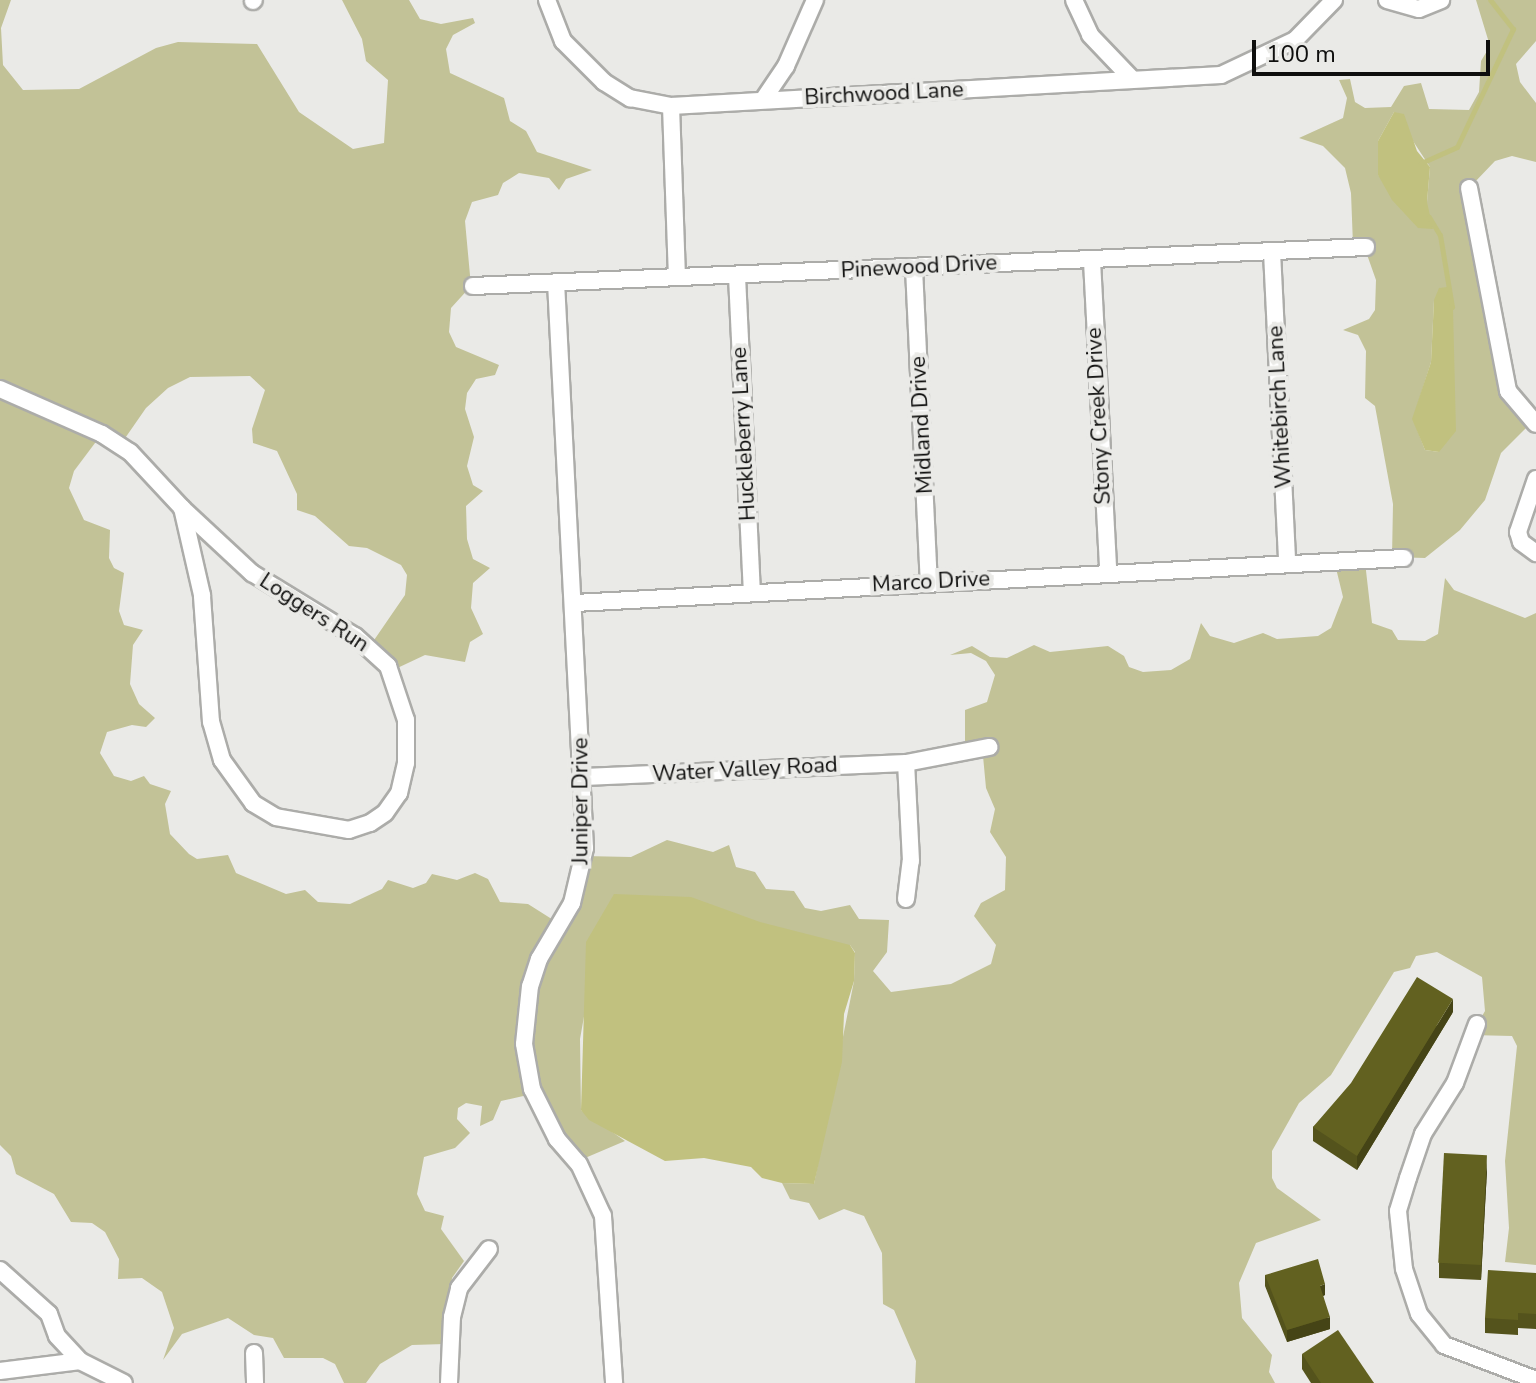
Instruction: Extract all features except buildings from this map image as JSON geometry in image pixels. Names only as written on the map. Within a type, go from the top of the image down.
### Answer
[{"type":"street","name":"Birchwood Lane","points":[[547,0],[563,41],[604,82],[630,98],[671,106],[1221,75],[1295,40],[1334,0]]},
{"type":"street","points":[[763,100],[786,66],[815,0]]},
{"type":"street","points":[[1074,0],[1090,35],[1132,79]]},
{"type":"street","points":[[1387,0],[1419,9],[1441,0]]},
{"type":"street","points":[[671,106],[677,277]]},
{"type":"street","points":[[1469,188],[1508,391],[1536,424]]},
{"type":"street","name":"Pinewood Drive","points":[[473,286],[1366,247]]},
{"type":"street","name":"Whitebirch Lane","points":[[1272,252],[1287,561]]},
{"type":"street","name":"Stony Creek Drive","points":[[1092,261],[1108,571]]},
{"type":"street","name":"Midland Drive","points":[[914,268],[929,582]]},
{"type":"street","name":"Huckleberry Lane","points":[[737,276],[752,592]]},
{"type":"street","name":"Juniper Drive","points":[[556,282],[584,777],[580,878],[572,903],[539,959],[524,1019],[524,1044],[532,1089],[557,1139],[579,1164],[603,1216],[614,1383]]},
{"type":"street","name":"Loggers Run","points":[[0,389],[102,434],[130,452],[182,508],[252,573],[355,636],[388,666],[406,720],[406,763],[399,793],[385,813],[370,823],[349,830],[276,817],[253,803],[222,760],[211,722],[202,595],[182,508]]},
{"type":"street","points":[[1536,479],[1518,532],[1521,542],[1536,553]]},
{"type":"street","name":"Marco Drive","points":[[575,603],[1287,561],[1404,558]]},
{"type":"street","points":[[906,899],[911,861],[906,763],[989,747]]},
{"type":"street","name":"Water Valley Road","points":[[584,777],[906,763]]},
{"type":"street","points":[[1477,1024],[1455,1083],[1423,1134],[1398,1211],[1404,1269],[1419,1314],[1444,1345],[1536,1380]]},
{"type":"street","points":[[449,1383],[452,1317],[459,1288],[489,1249]]},
{"type":"street","points":[[0,1270],[49,1314],[57,1336],[80,1361],[124,1383]]},
{"type":"street","points":[[254,1353],[255,1383]]},
{"type":"street","points":[[0,1371],[80,1361]]},
{"type":"green space","points":[[0,0],[11,0],[1,28],[3,65],[23,90],[79,89],[156,48],[178,42],[257,44],[299,112],[353,149],[384,143],[388,80],[366,61],[362,39],[342,0],[409,0],[420,19],[441,24],[473,18],[475,23],[453,35],[446,49],[450,73],[504,98],[510,121],[526,131],[537,152],[592,170],[566,179],[559,190],[549,178],[519,173],[503,183],[498,195],[472,202],[465,221],[471,286],[451,308],[449,332],[456,347],[499,365],[495,375],[476,379],[467,393],[465,409],[474,437],[467,466],[473,485],[483,491],[466,506],[467,539],[473,559],[490,568],[473,583],[471,608],[483,634],[470,642],[465,662],[425,655],[391,671],[370,646],[405,595],[407,575],[401,565],[367,548],[349,546],[315,516],[297,510],[297,494],[277,451],[253,443],[252,429],[265,390],[250,376],[190,377],[168,388],[146,408],[121,444],[101,435],[74,471],[69,488],[84,520],[110,530],[109,558],[114,568],[124,573],[119,611],[124,625],[143,630],[133,645],[130,684],[139,704],[155,718],[146,727],[132,725],[107,732],[100,753],[114,776],[131,781],[144,776],[150,784],[171,791],[165,804],[170,834],[189,854],[197,859],[228,855],[236,873],[286,894],[305,890],[318,902],[350,904],[382,889],[388,880],[413,888],[426,883],[432,874],[457,880],[475,873],[488,879],[500,902],[528,904],[558,923],[583,856],[631,857],[667,840],[713,852],[729,845],[736,867],[755,872],[766,889],[794,891],[805,908],[821,911],[850,905],[859,919],[889,920],[887,952],[873,971],[891,992],[951,984],[991,964],[996,945],[974,916],[981,903],[1005,890],[1006,857],[990,832],[995,809],[986,788],[983,756],[965,753],[965,710],[987,702],[995,675],[986,661],[971,653],[950,655],[972,646],[990,657],[1007,658],[1034,645],[1050,652],[1108,646],[1124,656],[1129,667],[1143,672],[1171,670],[1190,659],[1201,623],[1210,636],[1234,643],[1263,633],[1277,639],[1318,636],[1331,628],[1343,597],[1334,560],[1365,562],[1372,623],[1392,630],[1398,640],[1425,641],[1438,634],[1445,578],[1454,590],[1525,618],[1536,613],[1536,1265],[1505,1262],[1509,1228],[1505,1161],[1517,1046],[1512,1036],[1471,1035],[1485,1011],[1482,977],[1437,952],[1416,956],[1410,968],[1394,972],[1331,1075],[1299,1103],[1272,1151],[1272,1178],[1277,1188],[1321,1220],[1256,1243],[1239,1283],[1242,1318],[1272,1355],[1269,1372],[1275,1383],[915,1383],[916,1361],[894,1310],[883,1304],[882,1253],[864,1216],[844,1209],[819,1220],[809,1203],[790,1199],[782,1183],[814,1184],[854,981],[855,952],[850,945],[588,994],[580,1039],[581,1110],[625,1141],[578,1161],[532,1094],[501,1101],[493,1120],[480,1126],[482,1106],[466,1103],[458,1108],[457,1119],[470,1133],[455,1148],[424,1157],[417,1194],[425,1211],[444,1216],[441,1229],[464,1261],[452,1278],[445,1344],[412,1345],[380,1364],[366,1383],[344,1383],[335,1364],[323,1358],[284,1358],[273,1338],[254,1335],[228,1318],[182,1334],[163,1360],[174,1328],[162,1292],[142,1278],[118,1279],[119,1259],[105,1232],[92,1223],[71,1222],[54,1194],[16,1174],[11,1156],[0,1145]]},
{"type":"green space","points":[[1476,0],[1536,0],[1536,41],[1516,64],[1520,82],[1536,103],[1536,162],[1512,156],[1495,161],[1473,184],[1507,390],[1533,421],[1501,453],[1485,500],[1460,530],[1425,558],[1392,557],[1393,504],[1375,406],[1365,398],[1366,351],[1358,335],[1343,330],[1369,319],[1375,310],[1376,280],[1365,249],[1353,245],[1351,193],[1345,168],[1323,146],[1299,138],[1343,118],[1347,98],[1339,80],[1350,79],[1355,102],[1365,108],[1391,107],[1404,86],[1421,83],[1429,109],[1469,110],[1479,92],[1481,61],[1490,46]],"holes":[[[1394,112],[1430,167],[1427,202],[1378,175],[1378,141]],[[1434,300],[1439,452],[1425,450],[1413,419],[1431,362]]]},
{"type":"shaded area","points":[[1394,112],[1404,114],[1417,151],[1430,167],[1427,202],[1433,229],[1418,228],[1392,200],[1378,175],[1378,141]]},
{"type":"shaded area","points":[[1448,287],[1453,308],[1456,431],[1439,452],[1425,450],[1412,419],[1431,362],[1434,300],[1439,288]]},
{"type":"shaded area","points":[[614,894],[691,897],[760,922],[850,945],[855,953],[854,981],[844,1014],[842,1062],[814,1184],[782,1183],[762,1178],[751,1167],[704,1158],[665,1161],[589,1120],[581,1110],[586,942]]},
{"type":"waterway","points":[[1421,163],[1457,147],[1513,29],[1490,0]]},
{"type":"waterway","points":[[1429,217],[1440,235],[1452,307]]}]
